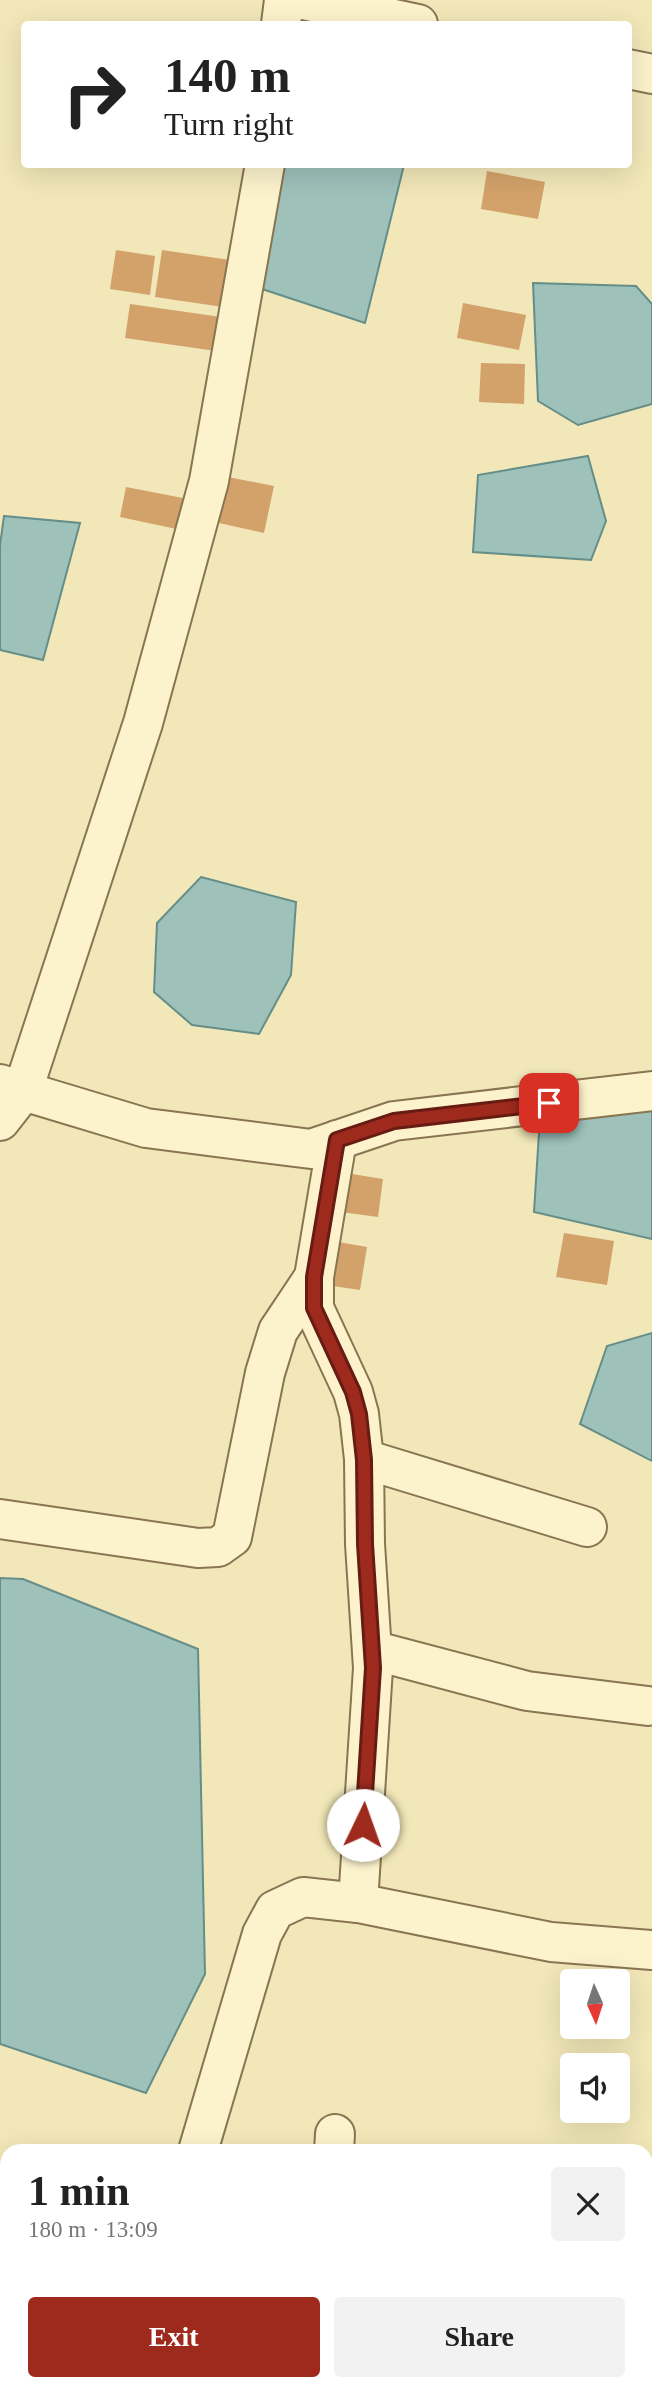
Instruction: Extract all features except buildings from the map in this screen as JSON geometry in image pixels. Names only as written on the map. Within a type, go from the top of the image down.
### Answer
[{"type":"street","points":[[284,21],[304,1],[403,21]]},
{"type":"street","points":[[632,70],[652,74]]},
{"type":"street","points":[[264,168],[209,481],[143,723],[7,1099],[146,1128],[311,1149],[394,1121],[652,1091]]},
{"type":"street","points":[[337,1140],[314,1277],[314,1308],[353,1392],[359,1414],[364,1460],[365,1544],[372,1650],[358,1903]]},
{"type":"street","points":[[0,1519],[198,1548],[218,1547],[232,1537],[265,1373],[278,1331],[314,1277]]},
{"type":"street","points":[[364,1460],[587,1527]]},
{"type":"street","points":[[372,1650],[527,1691],[648,1706]]},
{"type":"street","points":[[200,2144],[262,1934],[275,1910],[303,1897],[358,1903],[551,1942],[652,1950]]},
{"type":"water","points":[[276,168],[403,168],[365,323],[253,286]]},
{"type":"water","points":[[533,283],[636,286],[652,304],[652,404],[578,425],[538,401]]},
{"type":"water","points":[[588,456],[606,521],[591,560],[473,552],[478,475]]},
{"type":"water","points":[[4,516],[80,523],[43,660],[0,650],[0,545]]},
{"type":"water","points":[[201,877],[296,902],[291,975],[259,1034],[192,1025],[154,992],[157,923]]},
{"type":"water","points":[[652,1104],[652,1239],[534,1212],[540,1117]]},
{"type":"water","points":[[652,1333],[652,1461],[580,1424],[607,1346]]},
{"type":"water","points":[[0,1578],[23,1579],[198,1649],[205,1974],[146,2093],[0,2044]]},
{"type":"route","points":[[363,1825],[373,1668],[365,1544],[364,1460],[359,1414],[353,1392],[314,1308],[314,1277],[337,1140],[394,1121],[549,1103]]}]
